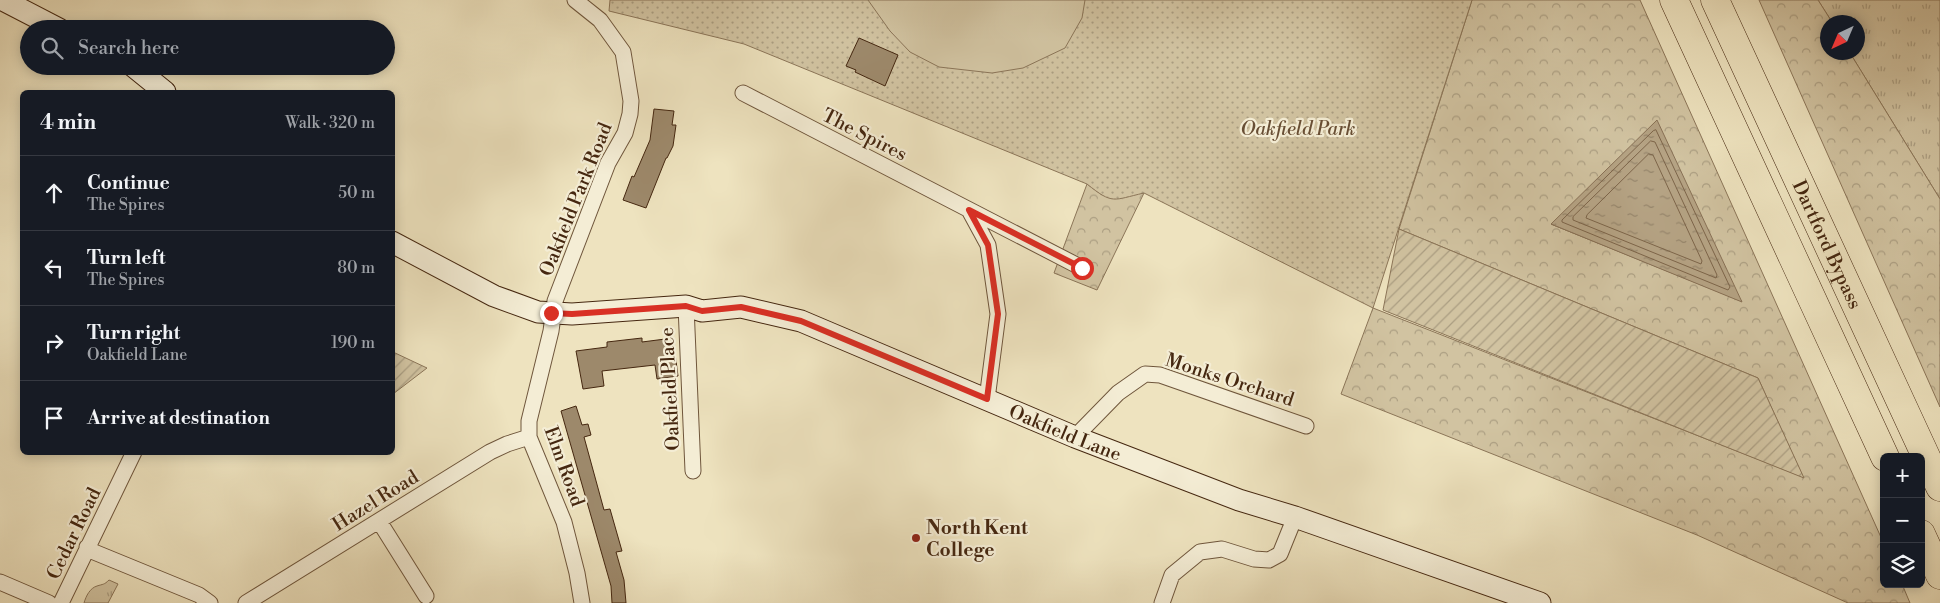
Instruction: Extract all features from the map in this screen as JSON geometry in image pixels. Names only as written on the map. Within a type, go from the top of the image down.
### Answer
[{"type":"highway","name":"Dartford Bypass","points":[[1674,0],[1883,453]]},
{"type":"highway","name":"Dartford Bypass","points":[[1715,0],[1940,487]]},
{"type":"highway","points":[[1925,543],[1940,575]]},
{"type":"street","points":[[3,0],[42,20]]},
{"type":"street","name":"Oakfield Park Road","points":[[554,314],[555,303],[565,274],[608,163],[625,133],[630,114],[629,86],[623,52],[600,20],[575,0]]},
{"type":"street","points":[[144,75],[163,90]]},
{"type":"street","name":"The Spires","points":[[743,93],[1082,268]]},
{"type":"street","points":[[969,210],[988,245],[998,314],[987,399]]},
{"type":"street","name":"Oakfield Lane","points":[[395,244],[494,296],[534,311],[572,314],[686,306],[702,311],[741,307],[801,321],[1075,437],[1239,500],[1295,517],[1540,603]]},
{"type":"street","name":"Oakfield Place","points":[[686,306],[693,470]]},
{"type":"street","name":"Elm Road","points":[[554,314],[530,412],[529,437],[564,522],[578,573],[582,603]]},
{"type":"street","name":"Monks Orchard","points":[[1075,437],[1118,393],[1145,374],[1160,375],[1306,426]]},
{"type":"street","name":"Hazel Road","points":[[246,603],[500,447],[529,437]]},
{"type":"street","name":"Cedar Road","points":[[61,603],[133,455]]},
{"type":"street","points":[[1162,603],[1172,575],[1200,552],[1222,548],[1254,559],[1269,560],[1280,554],[1295,517]]},
{"type":"street","points":[[379,521],[426,596]]},
{"type":"street","points":[[87,547],[94,552],[199,595],[210,603]]},
{"type":"street","points":[[0,582],[49,603]]},
{"type":"green space","name":"Oakfield Park","points":[[610,0],[1472,0],[1373,308],[1144,193],[1119,199],[1108,198],[1087,184],[744,44],[609,11]]},
{"type":"green space","points":[[868,0],[1085,0],[1082,18],[1065,48],[1023,68],[992,73],[939,67],[910,52],[890,31]]},
{"type":"green space","points":[[1472,0],[1640,0],[1880,535],[1880,588],[1904,588],[1910,603],[1848,603],[1697,535],[1341,394],[1373,308],[1803,477],[1758,378],[1399,229]],"holes":[[[1551,224],[1742,301],[1741,301]]]},
{"type":"green space","points":[[1759,0],[1818,0],[1828,15],[1820,15],[1820,60],[1854,60],[1940,199],[1940,407]]},
{"type":"green space","points":[[1818,0],[1940,0],[1940,199],[1854,60],[1865,60],[1865,15],[1828,15]]},
{"type":"green space","points":[[1087,184],[1102,195],[1144,193],[1097,290],[1054,273]]},
{"type":"green space","points":[[1399,229],[1758,378],[1804,478],[1383,310]]},
{"type":"green space","points":[[395,353],[427,368],[395,392]]},
{"type":"green space","points":[[109,580],[118,584],[108,603],[84,603],[92,589],[105,584]]},
{"type":"water","points":[[1657,120],[1742,302],[1551,224]]},
{"type":"building","points":[[859,38],[898,55],[885,86],[846,66]]},
{"type":"building","points":[[654,109],[674,111],[672,125],[676,125],[673,146],[666,158],[646,208],[623,200],[632,176],[634,177],[650,140]]},
{"type":"building","points":[[642,338],[642,342],[673,338],[678,376],[657,379],[655,365],[602,371],[604,386],[583,389],[576,351],[607,347],[607,342]]},
{"type":"building","points":[[576,406],[582,425],[588,424],[591,435],[584,437],[604,510],[610,509],[622,551],[616,552],[624,580],[626,603],[612,603],[611,586],[561,411]]},
{"type":"place","name":"North Kent College","points":[[916,538]]},
{"type":"route","points":[[551,313],[572,314],[686,306],[702,311],[741,307],[801,321],[987,399],[998,314],[988,245],[969,210],[1082,268]]}]
